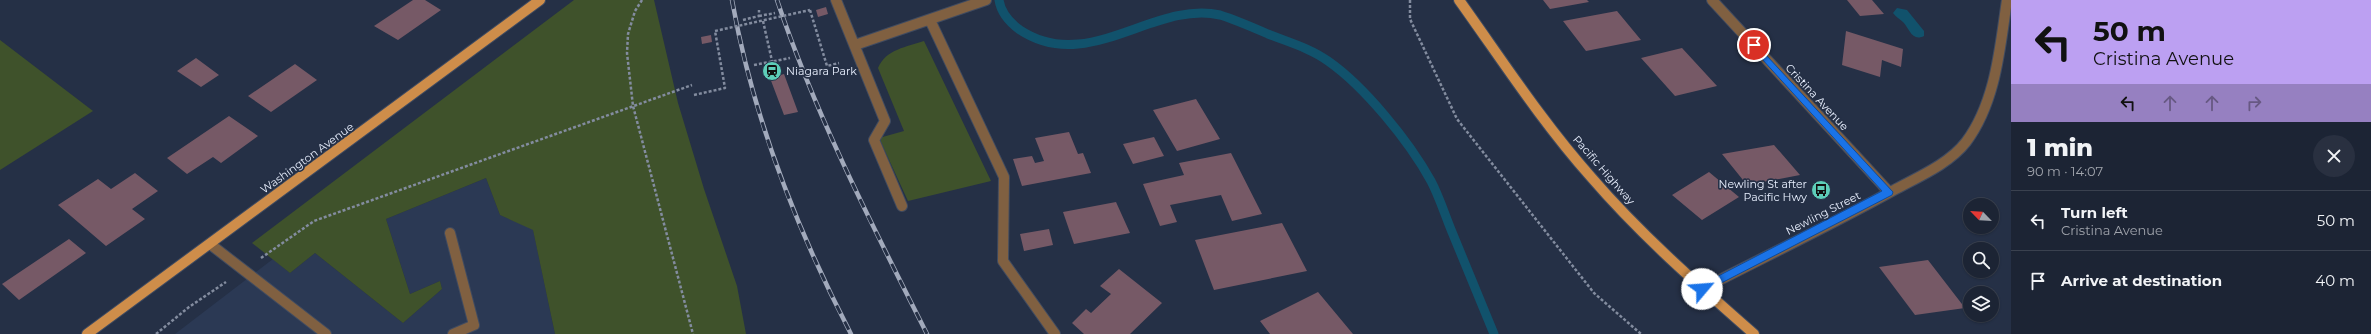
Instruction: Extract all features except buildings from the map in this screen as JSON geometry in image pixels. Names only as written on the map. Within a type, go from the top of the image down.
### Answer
[{"type":"main road","name":"Washington Avenue","points":[[87,334],[540,0]]},
{"type":"main road","name":"Pacific Highway","points":[[1459,0],[1567,147],[1610,199],[1702,289],[1754,334]]},
{"type":"street","points":[[836,0],[885,121],[874,140],[902,206]]},
{"type":"street","points":[[855,45],[986,0]]},
{"type":"street","name":"Cristina Avenue","points":[[1712,0],[1889,192]]},
{"type":"street","name":"Newling Street","points":[[1702,289],[1889,192],[1945,160],[1966,143],[1979,122],[1989,99],[1995,75],[2007,0]]},
{"type":"street","points":[[930,20],[1004,177],[1003,261],[1055,334]]},
{"type":"street","points":[[450,233],[474,325],[452,334]]},
{"type":"street","points":[[210,244],[326,334]]},
{"type":"path","points":[[642,0],[635,11],[628,34],[627,53],[633,106],[693,334]]},
{"type":"path","points":[[1410,0],[1410,19],[1457,119],[1594,293],[1641,334]]},
{"type":"path","points":[[759,16],[760,10]]},
{"type":"path","points":[[694,95],[725,88],[715,31],[810,10],[827,66]]},
{"type":"path","points":[[743,20],[775,13]]},
{"type":"path","points":[[763,21],[772,61]]},
{"type":"path","points":[[754,65],[790,58]]},
{"type":"path","points":[[156,334],[189,307],[314,221],[692,85]]},
{"type":"shaded area","points":[[1897,8],[1907,10],[1924,31],[1924,36],[1916,37],[1911,34],[1903,22],[1893,13]]},
{"type":"shaded area","points":[[486,178],[500,215],[533,229],[555,334],[175,334],[273,259],[290,273],[315,253],[403,323],[442,289],[440,281],[410,294],[386,219]]},
{"type":"green space","points":[[574,0],[654,0],[678,103],[704,189],[737,286],[746,334],[555,334],[533,230],[500,215],[486,178],[386,219],[410,294],[440,281],[442,289],[403,323],[315,253],[290,273],[252,243]]},
{"type":"green space","points":[[0,40],[93,111],[0,170]]},
{"type":"green space","points":[[924,41],[991,181],[908,201],[879,138],[904,131],[878,68],[886,57],[892,53],[904,47]]},
{"type":"waterway","points":[[999,0],[1006,17],[1012,24],[1020,30],[1045,42],[1071,45],[1096,41],[1170,17],[1195,13],[1220,15],[1232,19],[1321,56],[1342,72],[1371,99],[1385,115],[1422,165],[1437,193],[1494,334]]},
{"type":"railway","points":[[732,0],[741,44],[764,130],[812,254],[851,334]]},
{"type":"railway","points":[[777,0],[792,43],[827,128],[846,170],[927,334]]},
{"type":"place","name":"Niagara Park","points":[[772,71]]},
{"type":"place","name":"Newling St after Pacific Hwy","points":[[1821,190]]},
{"type":"route","points":[[1702,289],[1889,192],[1754,45]]}]
